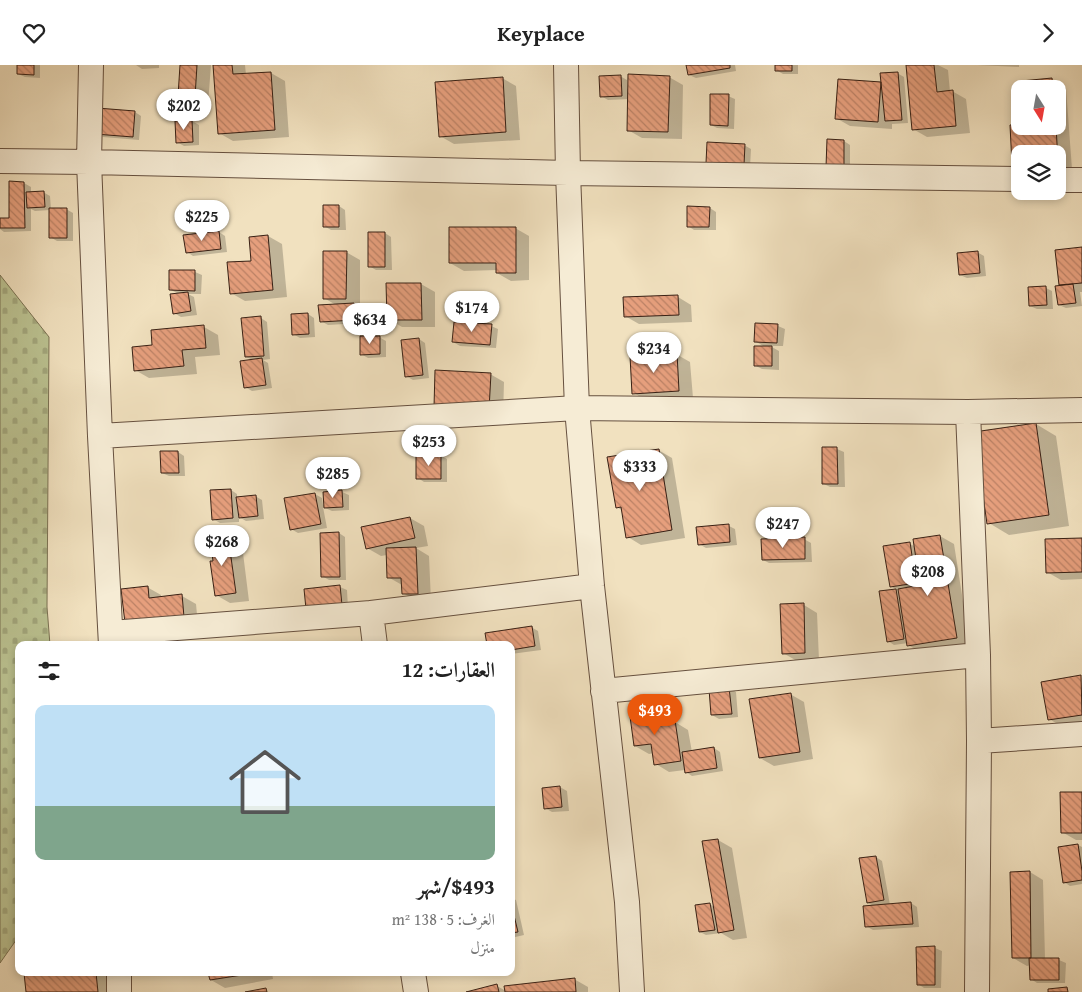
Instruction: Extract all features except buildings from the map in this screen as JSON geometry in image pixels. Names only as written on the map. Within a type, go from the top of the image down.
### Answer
[{"type":"street","points":[[91,65],[89,162],[100,436],[111,639],[371,613],[592,586]]},
{"type":"street","points":[[566,65],[577,408],[592,586],[627,902],[632,992]]},
{"type":"street","points":[[0,161],[568,173],[1011,179]]},
{"type":"street","points":[[1066,180],[1082,180]]},
{"type":"street","points":[[100,436],[577,408],[968,412],[1082,410]]},
{"type":"street","points":[[968,412],[980,741],[977,992]]},
{"type":"street","points":[[371,613],[374,641]]},
{"type":"street","points":[[604,691],[978,655]]},
{"type":"street","points":[[980,741],[1082,734]]},
{"type":"street","points":[[119,976],[119,992]]},
{"type":"street","points":[[413,976],[416,992]]},
{"type":"green space","points":[[0,275],[49,337],[47,607],[50,641],[15,641],[15,942],[0,963]]}]
